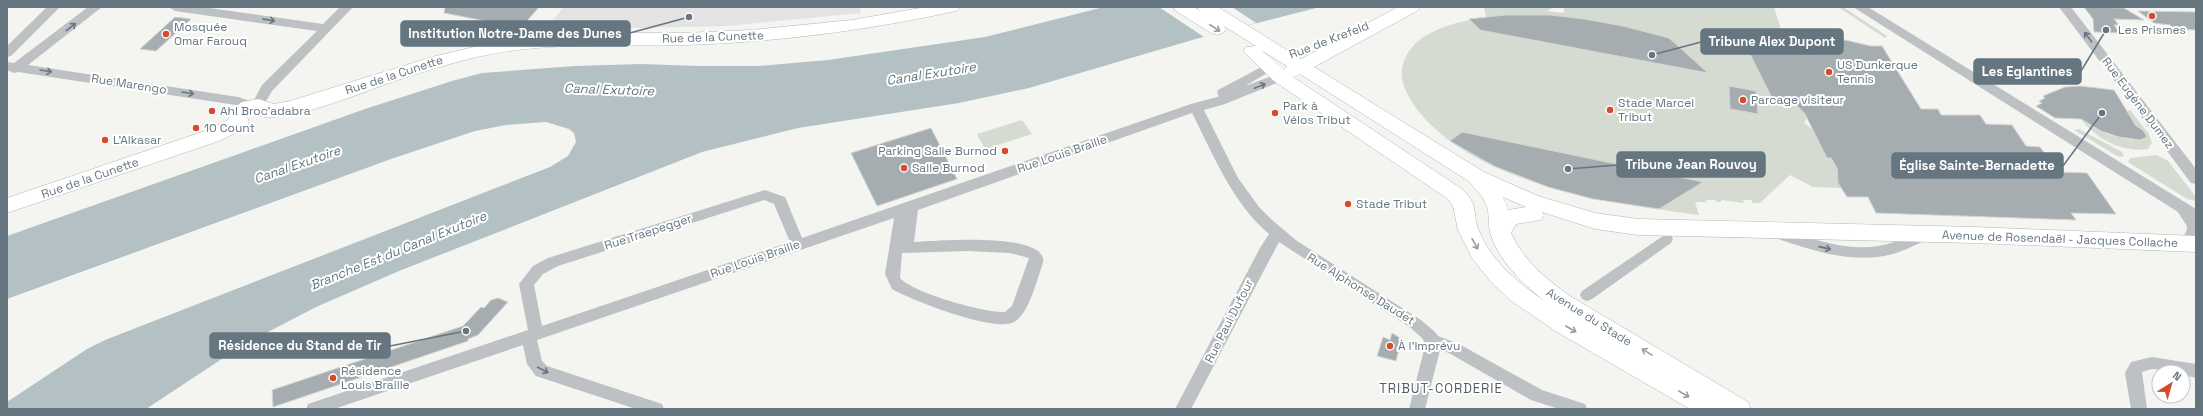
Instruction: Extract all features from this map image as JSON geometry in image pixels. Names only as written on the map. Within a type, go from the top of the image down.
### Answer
[{"type":"main road","name":"Rue de la Cunette","points":[[258,107],[295,107],[450,57],[517,43],[566,40],[755,36],[853,25],[951,7]]},
{"type":"main road","points":[[1182,7],[1255,46]]},
{"type":"main road","points":[[1206,7],[1255,46]]},
{"type":"main road","name":"Rue de Krefeld","points":[[1283,67],[1410,7]]},
{"type":"main road","name":"Avenue de Rosendaël - Jacques Collache","points":[[1255,46],[1446,187]]},
{"type":"main road","name":"Avenue de Rosendaël - Jacques Collache","points":[[1283,67],[1533,208]]},
{"type":"main road","name":"Avenue de Rosendaël - Jacques Collache","points":[[1283,67],[1456,179],[1494,199],[1533,208],[1606,235],[1635,238],[1667,233],[1746,231],[1925,234],[2191,244]]},
{"type":"main road","name":"Rue de la Cunette","points":[[7,206],[212,136],[240,122],[248,124],[256,122],[264,117],[258,107]]},
{"type":"main road","name":"Avenue du Stade","points":[[1465,170],[1480,181],[1494,199],[1498,210],[1501,233],[1520,264],[1534,280],[1555,297],[1740,409]]},
{"type":"main road","name":"Avenue du Stade","points":[[1446,187],[1459,197],[1465,212],[1468,230],[1479,252],[1498,276],[1518,294],[1565,326],[1710,409]]},
{"type":"main road","points":[[1465,212],[1477,204],[1494,199]]},
{"type":"main road","points":[[1501,233],[1505,222],[1509,217],[1533,208]]},
{"type":"street","points":[[7,53],[54,7]]},
{"type":"street","points":[[10,69],[96,7]]},
{"type":"street","points":[[175,7],[326,28]]},
{"type":"street","points":[[258,107],[267,88],[347,7]]},
{"type":"street","points":[[1859,7],[2196,216]]},
{"type":"street","name":"Rue Eugène Dumez","points":[[2065,7],[2196,179]]},
{"type":"street","name":"Rue Louis Braille","points":[[314,409],[338,405],[532,335],[907,208],[1196,107],[1224,100],[1283,67]]},
{"type":"street","name":"Rue Marengo","points":[[10,69],[238,101],[258,107]]},
{"type":"street","name":"Rue Alphonse Daudet","points":[[1196,107],[1232,180],[1254,211],[1278,234],[1421,327],[1432,341]]},
{"type":"street","name":"Rue Traepegger","points":[[532,335],[526,284],[538,270],[553,262],[765,195],[777,198],[782,204],[798,244]]},
{"type":"street","points":[[2179,205],[2192,219],[2196,227],[2191,244]]},
{"type":"street","points":[[901,248],[956,245],[1014,248],[1032,253],[1036,256],[1036,263],[1016,313],[1009,318],[997,320],[950,306],[896,284],[892,274],[901,248],[907,208]]},
{"type":"street","points":[[1587,295],[1667,233]]},
{"type":"street","name":"Rue Paul Dufour","points":[[1183,409],[1267,248],[1278,234]]},
{"type":"street","points":[[532,335],[535,364],[542,371],[656,409]]},
{"type":"street","points":[[1417,409],[1432,356],[1432,341],[1454,348],[1538,395],[1578,409]]},
{"type":"street","points":[[2139,409],[2133,373],[2137,367],[2152,363],[2196,371]]},
{"type":"shaded area","points":[[564,7],[860,7],[861,13],[725,26],[545,30]]},
{"type":"shaded area","name":"Stade Marcel Tribut","points":[[1484,7],[1554,7],[1547,11],[1564,13],[1564,7],[1774,7],[1784,39],[1741,34],[1772,97],[1795,98],[1804,114],[1809,114],[1804,123],[1820,135],[1815,135],[1831,158],[1843,180],[1842,188],[1813,187],[1790,175],[1760,203],[1753,203],[1751,200],[1743,200],[1744,203],[1721,200],[1721,202],[1706,200],[1707,202],[1695,202],[1699,215],[1588,197],[1549,187],[1512,174],[1477,158],[1446,138],[1420,113],[1412,102],[1403,84],[1402,71],[1408,52],[1416,43],[1437,30],[1450,25],[1486,17]]},
{"type":"shaded area","points":[[1838,7],[1843,7],[1887,36],[1885,38]]},
{"type":"shaded area","points":[[2130,110],[2149,134],[2152,143],[2148,149],[2129,149],[2110,143],[2101,138],[2081,119],[2094,128],[2117,137],[2140,140],[2143,138],[2145,133],[2136,126],[2127,111]]},
{"type":"shaded area","points":[[1022,120],[1032,134],[985,149],[977,134]]},
{"type":"shaded area","points":[[2079,129],[2122,152],[2124,157],[2117,156],[2074,130]]},
{"type":"shaded area","points":[[2157,155],[2168,161],[2196,197],[2196,201],[2187,199],[2128,162],[2130,158]]},
{"type":"water","points":[[1104,7],[1320,7],[1206,36],[1029,88],[959,103],[798,128],[702,152],[399,271],[316,307],[243,345],[146,409],[7,409],[7,402],[87,349],[105,340],[550,167],[568,156],[576,142],[574,133],[569,129],[546,122],[506,125],[475,131],[391,159],[7,299],[7,236],[365,109],[482,73],[575,66],[641,64],[758,66],[828,60],[985,37]]},
{"type":"pier","points":[[1159,7],[1232,7],[1256,23],[1204,37]]},
{"type":"building","points":[[445,7],[539,7],[521,28],[444,13]]},
{"type":"building","points":[[2084,7],[2124,8],[2144,20],[2114,19],[2119,25],[2114,25],[2120,33],[2094,32],[2093,19]]},
{"type":"building","points":[[2138,11],[2196,12],[2196,30],[2174,29],[2170,25],[2154,23]]},
{"type":"building","points":[[1505,15],[1550,15],[1584,19],[1623,26],[1669,38],[1708,73],[1480,30],[1469,19]]},
{"type":"building","name":"Mosquée Omar Farouq","points":[[175,17],[191,19],[156,51],[140,49]]},
{"type":"building","points":[[1810,36],[1845,40],[1871,46],[1882,46],[1921,109],[1938,109],[1941,115],[1980,115],[1986,124],[2012,125],[2026,146],[2040,147],[2058,172],[2087,173],[2116,214],[2071,213],[2076,220],[1876,213],[1868,197],[1847,197],[1838,183],[1837,168],[1831,158],[1827,158],[1805,114],[1790,98],[1772,98],[1745,44],[1815,45]]},
{"type":"building","name":"Parcage visiteur","points":[[1729,86],[1756,91],[1758,114],[1730,109]]},
{"type":"building","points":[[2080,86],[2114,90],[2136,126],[2143,130],[2147,137],[2140,140],[2119,137],[2101,131],[2081,119],[2055,118],[2036,106],[2042,103],[2039,101],[2045,98],[2043,96],[2065,87]]},
{"type":"building","name":"Salle Burnod","points":[[931,128],[957,179],[877,206],[851,153]]},
{"type":"building","points":[[1462,132],[1703,182],[1659,209],[1593,199],[1548,187],[1494,166],[1450,141]]},
{"type":"building","points":[[498,298],[508,302],[478,335],[468,339],[468,341],[273,407],[272,390],[463,326],[481,307],[484,308],[491,300]]},
{"type":"building","name":"À l'Imprévu","points":[[1392,333],[1400,338],[1401,342],[1396,361],[1377,356],[1383,337],[1390,340]]},
{"type":"place","name":"Les Prismes","points":[[2152,16]]},
{"type":"place","name":"Institution Notre-Dame des Dunes","points":[[689,17]]},
{"type":"place","name":"Les Eglantines","points":[[2106,30]]},
{"type":"place","name":"Mosquée Omar Farouq","points":[[166,34]]},
{"type":"place","name":"Tribune Alex Dupont","points":[[1652,55]]},
{"type":"place","name":"US Dunkerque Tennis","points":[[1829,72]]},
{"type":"place","name":"Parcage visiteur","points":[[1743,100]]},
{"type":"place","name":"Stade Marcel Tribut","points":[[1610,110]]},
{"type":"place","name":"Ah! Broc'adabra","points":[[212,111]]},
{"type":"place","name":"Park à Vélos Tribut","points":[[1275,113]]},
{"type":"place","name":"Église Sainte-Bernadette","points":[[2102,113]]},
{"type":"place","name":"10 Count","points":[[196,128]]},
{"type":"place","name":"L'Alkasar","points":[[105,140]]},
{"type":"place","name":"Parking Salle Burnod","points":[[1005,151]]},
{"type":"place","name":"Salle Burnod","points":[[904,168]]},
{"type":"place","name":"Tribune Jean Rouvoy","points":[[1568,169]]},
{"type":"place","name":"Stade Tribut","points":[[1348,204]]},
{"type":"place","name":"Résidence du Stand de Tir","points":[[466,331]]},
{"type":"place","name":"À l'Imprévu","points":[[1390,346]]},
{"type":"place","name":"Résidence Louis Braille","points":[[333,378]]},
{"type":"district","name":"TRIBUT-CORDERIE","points":[[1441,388]]},
{"type":"water label","name":"Canal Exutoire","points":[[931,73]]},
{"type":"water label","name":"Canal Exutoire","points":[[609,89]]},
{"type":"water label","name":"Canal Exutoire","points":[[297,164]]},
{"type":"water label","name":"Branche Est du Canal Exutoire","points":[[398,250]]}]
